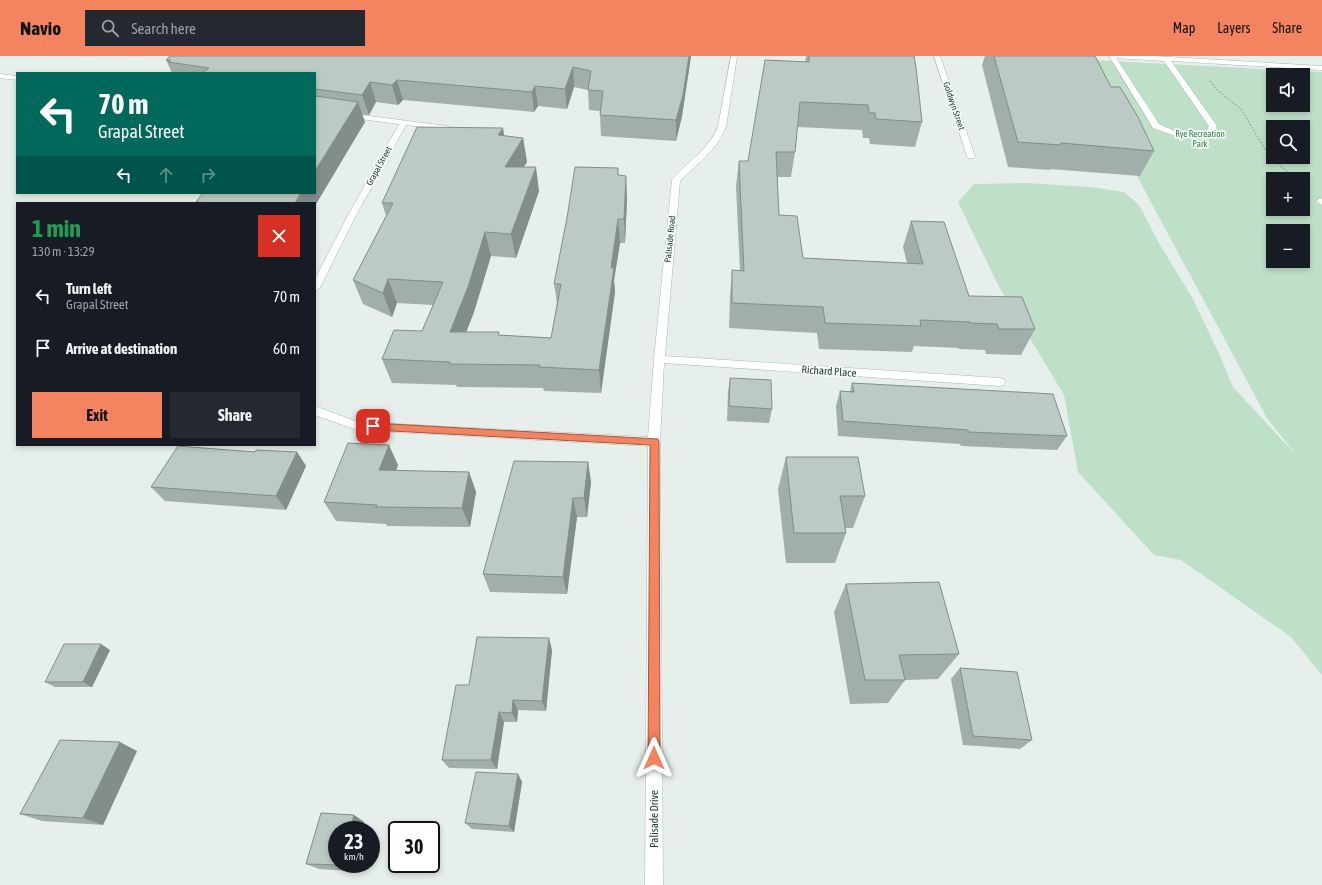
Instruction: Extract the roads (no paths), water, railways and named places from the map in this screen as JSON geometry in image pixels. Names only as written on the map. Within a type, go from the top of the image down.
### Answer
[{"type":"street","name":"Palisade Road","points":[[654,442],[659,359],[676,180],[713,146],[719,137],[734,56]]},
{"type":"street","name":"Goldwyn Street","points":[[937,56],[971,156]]},
{"type":"street","points":[[1112,56],[1156,126],[1178,135],[1210,134],[1213,126],[1166,59]]},
{"type":"street","points":[[1118,56],[1322,68]]},
{"type":"street","points":[[1212,56],[1217,62]]},
{"type":"street","points":[[0,76],[16,78]]},
{"type":"street","points":[[316,111],[403,124],[454,129]]},
{"type":"street","name":"Grapal Street","points":[[316,286],[350,219],[403,124]]},
{"type":"street","name":"Richard Place","points":[[659,359],[1000,382]]},
{"type":"street","points":[[316,410],[357,426],[654,442]]},
{"type":"street","name":"Palisade Drive","points":[[654,442],[654,885]]},
{"type":"park label","name":"Rye Recreation Park","points":[[1200,140]]}]
